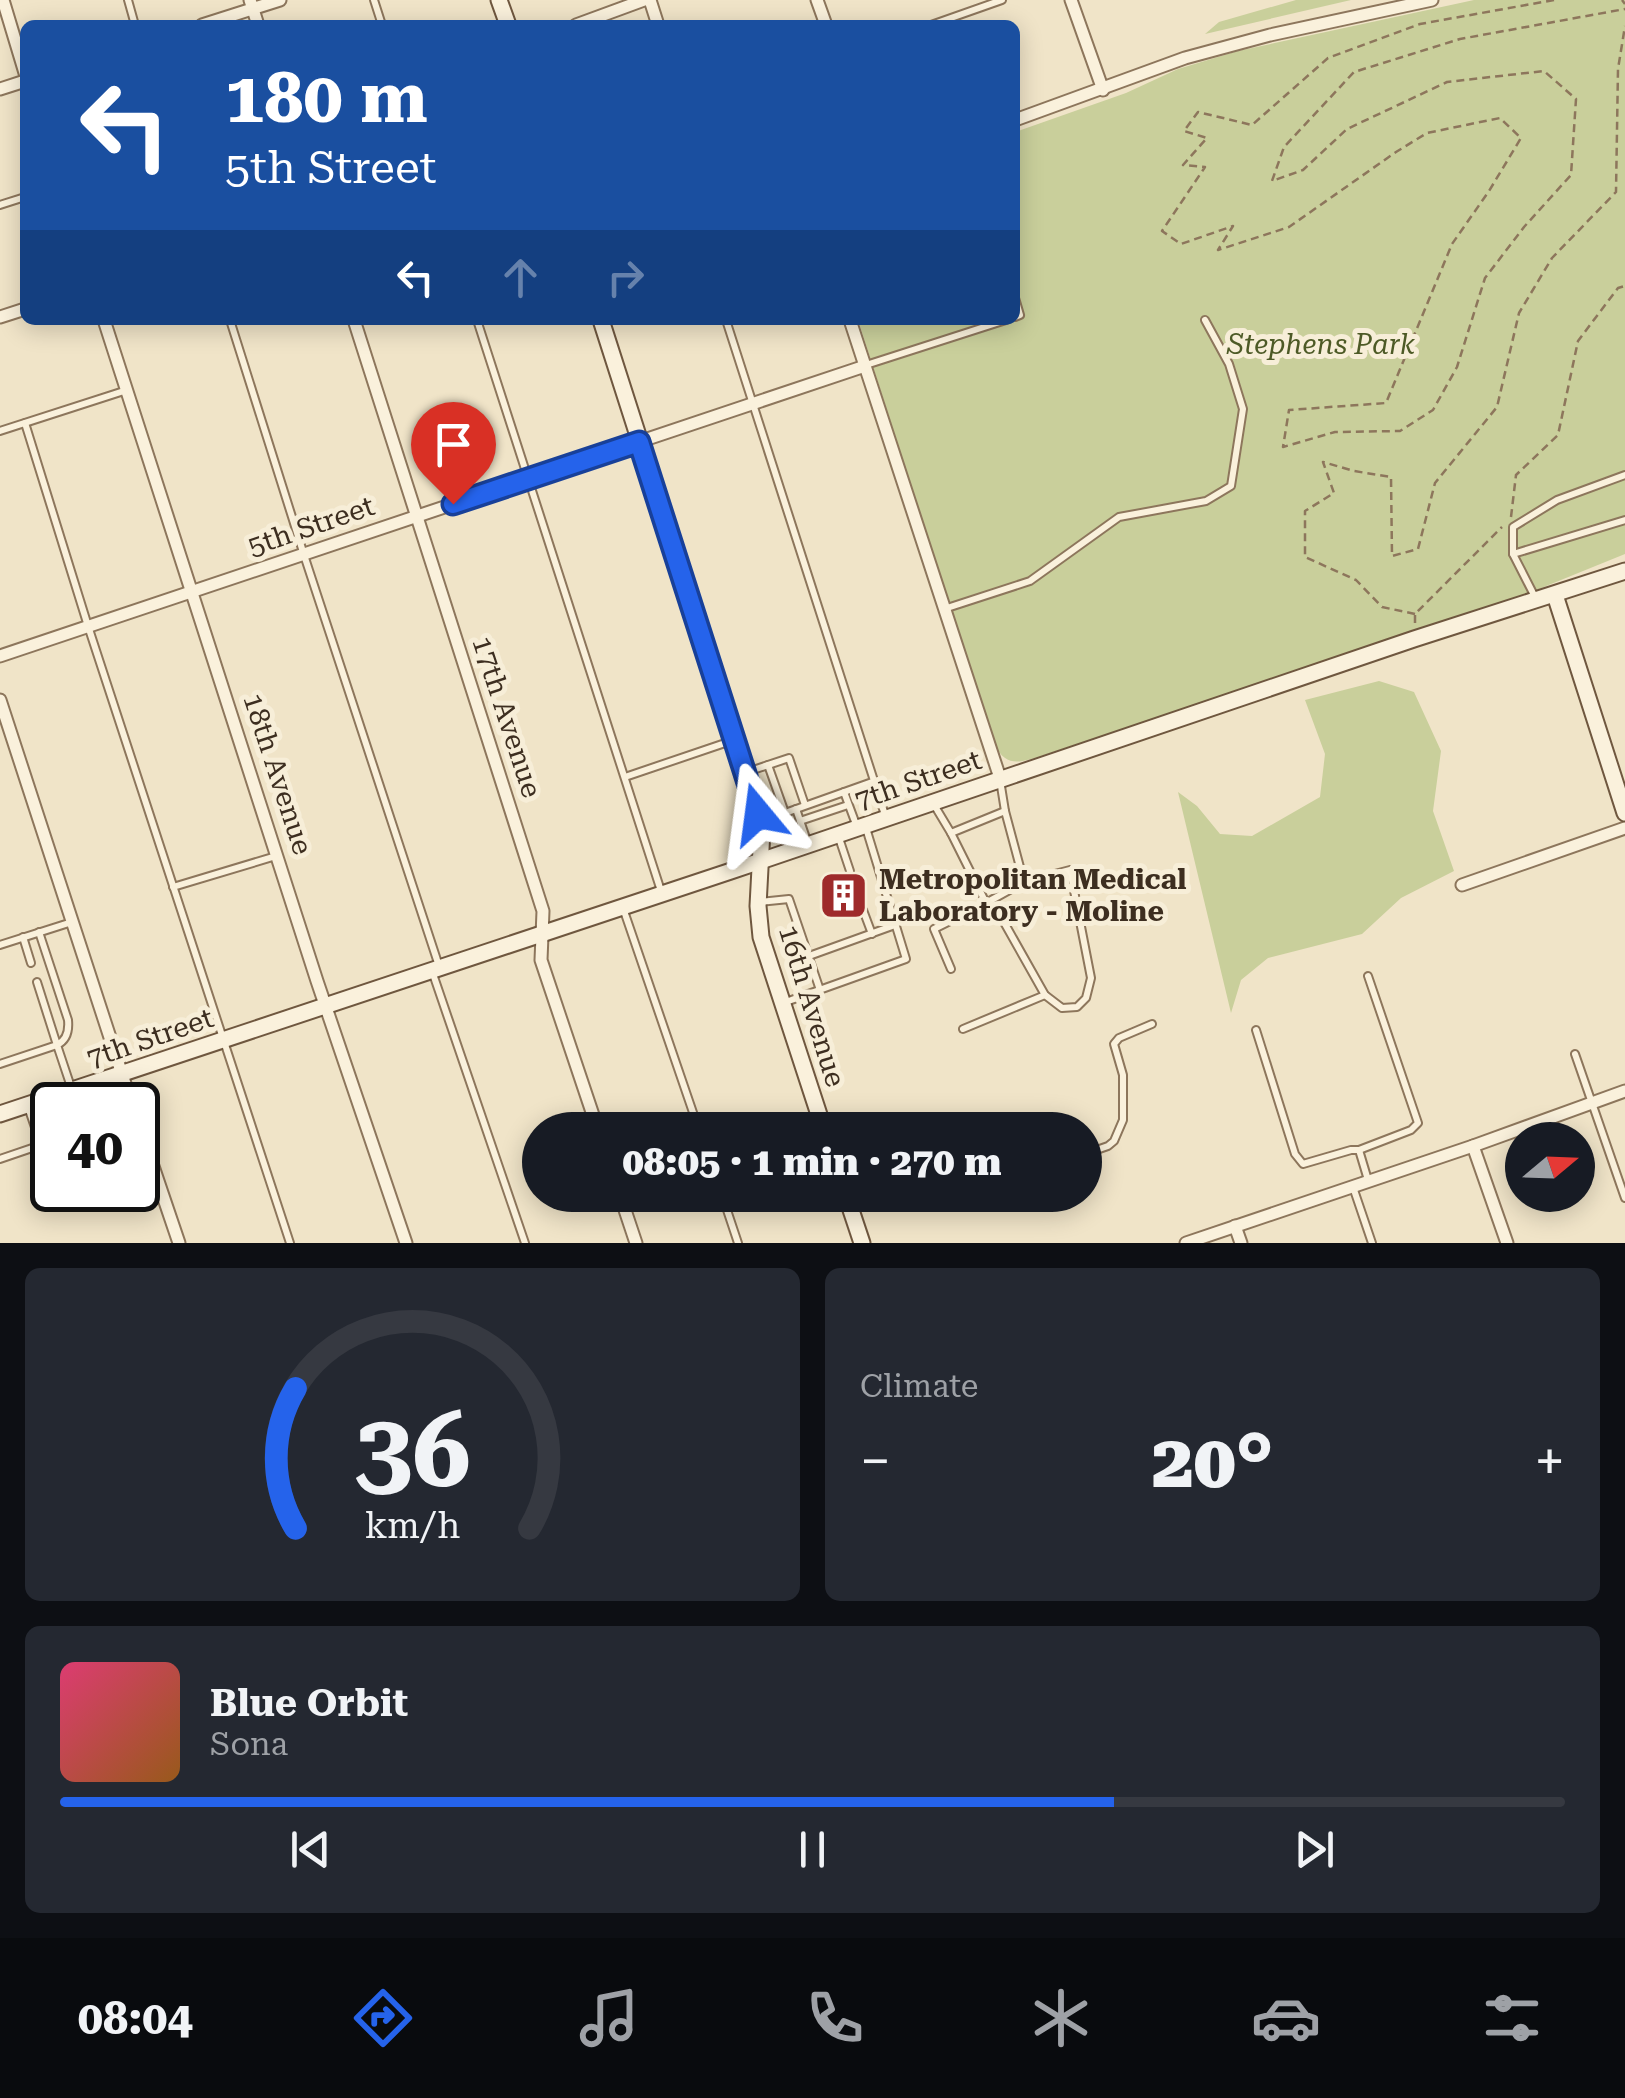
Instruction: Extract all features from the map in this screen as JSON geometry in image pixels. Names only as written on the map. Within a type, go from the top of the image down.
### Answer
[{"type":"street","points":[[3,0],[20,56]]},
{"type":"street","points":[[214,20],[251,4],[280,0]]},
{"type":"street","points":[[590,20],[647,0]]},
{"type":"street","points":[[1071,0],[1102,90]]},
{"type":"street","points":[[1020,118],[1186,58],[1432,0]]},
{"type":"street","name":"18th Avenue","points":[[106,325],[406,1243]]},
{"type":"street","name":"17th Avenue","points":[[356,325],[543,911],[541,960],[592,1112]]},
{"type":"street","name":"16th Avenue","points":[[603,325],[762,830],[761,937],[818,1112]]},
{"type":"street","points":[[852,325],[1000,778]]},
{"type":"street","name":"5th Street","points":[[0,656],[865,366]]},
{"type":"street","name":"7th Street","points":[[97,1082],[1625,572]]},
{"type":"street","points":[[1555,594],[1625,812]]},
{"type":"street","points":[[0,700],[124,1082]]},
{"type":"street","points":[[1462,885],[1625,828]]},
{"type":"street","points":[[1186,1243],[1625,1092]]},
{"type":"street","name":"7th Street","points":[[0,1114],[28,1105]]},
{"type":"street","points":[[1473,1146],[1507,1243]]},
{"type":"street","points":[[160,1187],[179,1243]]},
{"type":"street","points":[[626,1212],[636,1243]]},
{"type":"street","points":[[852,1212],[862,1243]]},
{"type":"street","points":[[1235,1226],[1240,1243]]},
{"type":"lane","points":[[944,20],[1002,0]]},
{"type":"lane","points":[[943,609],[1030,581],[1120,517],[1206,501],[1231,486],[1243,409],[1229,364],[1205,320]]},
{"type":"lane","points":[[232,325],[524,1243]]},
{"type":"lane","points":[[479,325],[662,894]]},
{"type":"lane","points":[[728,325],[886,818]]},
{"type":"lane","points":[[865,366],[991,325]]},
{"type":"lane","points":[[0,431],[128,390]]},
{"type":"lane","points":[[25,423],[290,1243]]},
{"type":"lane","points":[[1537,600],[1513,554],[1513,527],[1557,500],[1625,475]]},
{"type":"lane","points":[[1513,554],[1625,520]]},
{"type":"lane","points":[[625,777],[735,740]]},
{"type":"lane","points":[[746,772],[789,758],[805,805]]},
{"type":"lane","points":[[768,765],[785,814]]},
{"type":"lane","points":[[1000,778],[1024,882]]},
{"type":"lane","points":[[762,830],[805,805],[875,781]]},
{"type":"lane","points":[[782,1003],[906,959],[861,826],[844,792]]},
{"type":"lane","points":[[932,802],[986,903],[1005,924],[1045,995],[1062,1008],[1077,1007],[1086,998],[1092,978],[1070,870],[1024,882],[986,903],[934,929],[951,969]]},
{"type":"lane","points":[[800,821],[848,804]]},
{"type":"lane","points":[[796,810],[808,844]]},
{"type":"lane","points":[[951,833],[1005,812]]},
{"type":"lane","points":[[838,834],[850,871]]},
{"type":"lane","points":[[173,887],[277,855]]},
{"type":"lane","points":[[759,902],[789,899],[820,990]]},
{"type":"lane","points":[[623,907],[694,1112]]},
{"type":"lane","points":[[864,910],[872,934]]},
{"type":"lane","points":[[0,945],[72,922]]},
{"type":"lane","points":[[809,956],[896,925]]},
{"type":"lane","points":[[0,1064],[58,1045],[66,1036],[68,1020],[39,932]]},
{"type":"lane","points":[[23,938],[31,964]]},
{"type":"lane","points":[[1256,1030],[1295,1154],[1303,1164],[1359,1150],[1411,1130],[1418,1123],[1368,976]]},
{"type":"lane","points":[[37,982],[70,1082]]},
{"type":"lane","points":[[963,1029],[1045,995]]},
{"type":"lane","points":[[1102,1148],[1114,1141],[1123,1120],[1124,1075],[1114,1044],[1118,1038],[1152,1024]]},
{"type":"lane","points":[[1575,1054],[1625,1198]]},
{"type":"lane","points":[[0,1159],[41,1145],[28,1105]]},
{"type":"lane","points":[[1359,1150],[1368,1181]]},
{"type":"lane","points":[[1352,1186],[1372,1243]]},
{"type":"lane","points":[[728,1212],[738,1243]]},
{"type":"path","points":[[1554,0],[1420,24],[1328,58],[1252,125],[1198,112],[1184,131],[1207,138],[1183,165],[1205,167],[1162,232],[1181,244],[1232,226],[1218,250],[1289,227],[1428,133],[1500,118],[1520,138],[1489,192],[1452,244],[1386,403],[1289,410],[1284,447],[1335,432],[1400,431],[1433,410],[1457,367],[1485,278],[1524,226],[1571,174],[1576,99],[1544,70],[1447,82],[1347,130],[1303,170],[1272,181],[1284,147],[1354,72],[1460,39],[1624,4]]},
{"type":"path","points":[[1625,26],[1618,69],[1616,192],[1552,258],[1519,313],[1498,407],[1435,483],[1418,548],[1392,556],[1391,477],[1323,462],[1334,493],[1306,511],[1305,557],[1356,580],[1382,607],[1415,614],[1511,518],[1516,475],[1558,435],[1578,340],[1618,288],[1625,286]]},
{"type":"green space","points":[[1296,0],[1351,0],[1205,34],[1219,22]]},
{"type":"green space","name":"Stephens Park","points":[[1474,0],[1625,0],[1625,554],[1519,597],[1015,762],[1004,757],[994,744],[860,325],[1020,325],[1020,130],[1126,93],[1178,69],[1238,51]]},
{"type":"green space","points":[[1379,681],[1414,692],[1441,751],[1433,811],[1454,871],[1401,898],[1362,934],[1268,958],[1241,980],[1231,1013],[1178,792],[1197,806],[1220,834],[1252,836],[1320,797],[1325,754],[1305,700]]},
{"type":"place","name":"Metropolitan Medical Laboratory - Moline","points":[[844,895]]},
{"type":"route","points":[[453,504],[639,442],[758,814]]}]
